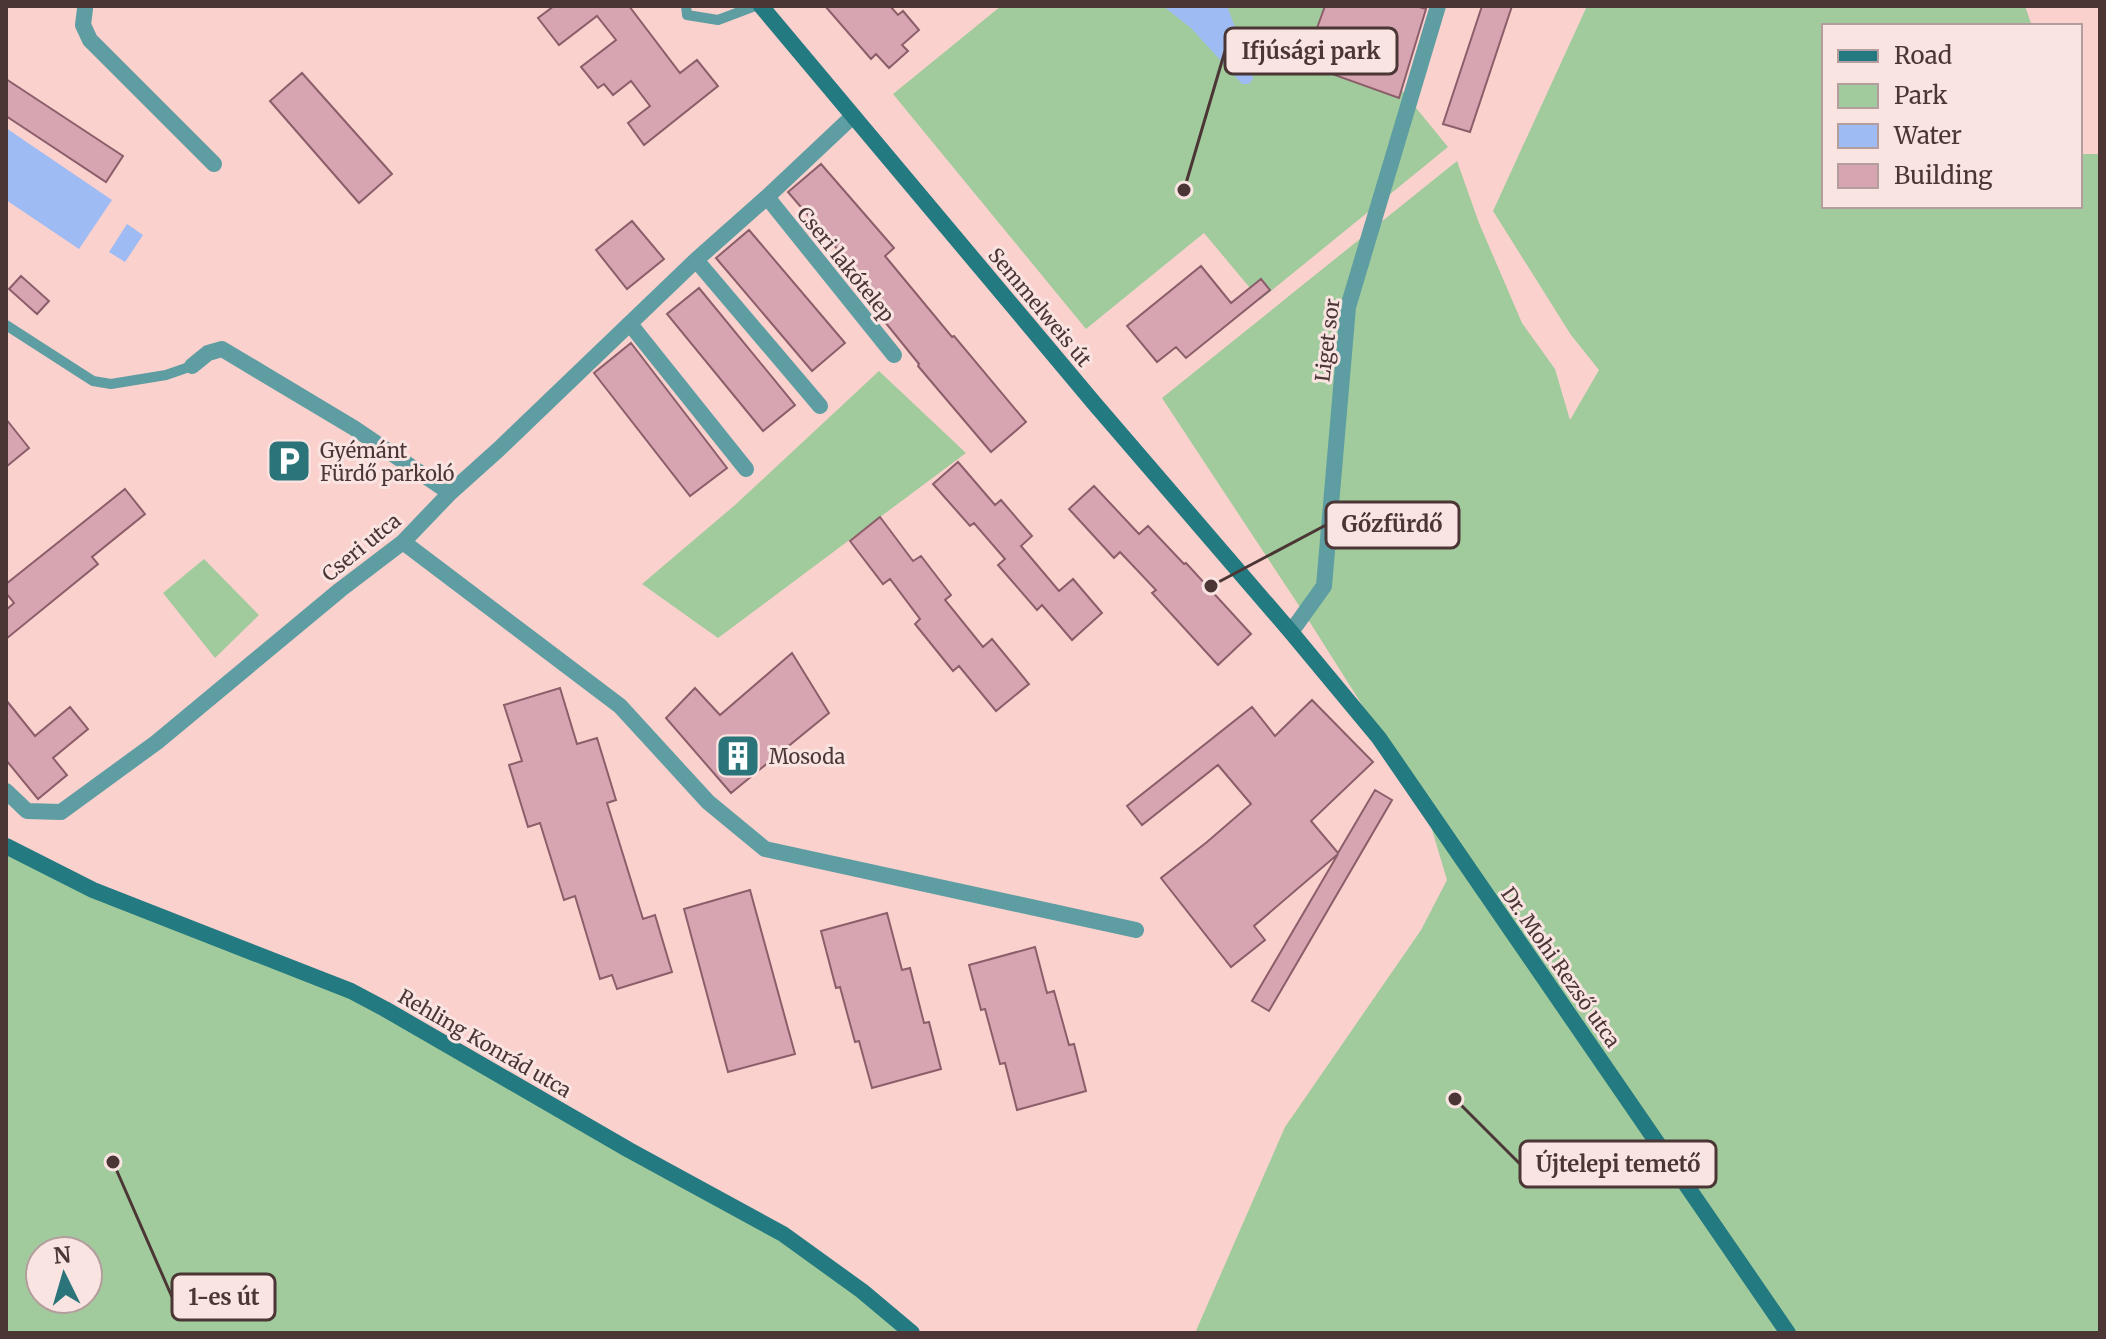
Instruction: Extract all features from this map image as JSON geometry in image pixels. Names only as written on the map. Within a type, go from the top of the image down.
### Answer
[{"type":"street","name":"Semmelweis út","points":[[758,6],[1291,632]]},
{"type":"street","name":"Liget sor","points":[[1291,632],[1324,586],[1348,307],[1438,6]]},
{"type":"street","points":[[85,7],[83,25],[90,40],[214,164]]},
{"type":"street","name":"Cseri utca","points":[[6,791],[27,811],[61,812],[157,742],[340,590],[403,542],[450,493],[696,260],[853,116]]},
{"type":"street","name":"Cseri lakótelep","points":[[767,197],[894,355]]},
{"type":"street","points":[[696,260],[820,406]]},
{"type":"street","points":[[630,324],[746,469]]},
{"type":"street","points":[[192,366],[208,353],[222,349],[354,428],[450,493]]},
{"type":"street","points":[[403,542],[620,706],[708,802],[765,849],[1136,930]]},
{"type":"street","name":"Dr. Mohi Rezső utca","points":[[1291,632],[1379,738],[1788,1333]]},
{"type":"street","name":"Rehling Konrád utca","points":[[6,846],[93,890],[351,991],[385,1009],[629,1150],[783,1234],[862,1291],[912,1333]]},
{"type":"lane","points":[[686,6],[687,15],[718,20],[758,6]]},
{"type":"lane","points":[[6,325],[93,381],[111,384],[138,380],[192,366]]},
{"type":"green space","points":[[1001,6],[1333,6],[1448,147],[1260,300],[1204,233],[1086,329],[893,94]]},
{"type":"green space","points":[[1587,6],[2025,6],[2031,24],[1822,24],[1822,208],[2082,208],[2082,154],[2100,154],[2100,1333],[1195,1333],[1285,1127],[1421,930],[1447,880],[1424,803],[1162,398],[1457,161],[1479,223],[1522,323],[1555,369],[1570,420],[1599,370],[1571,335],[1493,211]]},
{"type":"green space","points":[[879,371],[966,453],[718,638],[642,584],[735,505]]},
{"type":"green space","points":[[204,559],[259,615],[215,658],[163,593]]},
{"type":"green space","points":[[6,846],[351,991],[783,1234],[912,1333],[6,1333]]},
{"type":"water","points":[[1163,6],[1227,6],[1251,69],[1253,79],[1249,84],[1242,84],[1191,28]]},
{"type":"water","points":[[6,128],[112,200],[79,249],[6,200]]},
{"type":"water","points":[[127,224],[143,235],[125,262],[109,252]]},
{"type":"building","points":[[554,6],[629,6],[680,73],[697,60],[718,86],[644,145],[628,123],[650,106],[631,81],[613,95],[604,84],[598,88],[581,67],[616,40],[597,16],[559,45],[538,18]]},
{"type":"building","points":[[825,6],[890,6],[898,15],[903,11],[919,30],[902,45],[908,51],[889,68],[876,54],[871,59]]},
{"type":"building","points":[[1325,6],[1416,6],[1426,9],[1399,98],[1304,64]]},
{"type":"building","points":[[1482,6],[1512,6],[1470,132],[1443,124]]},
{"type":"building","points":[[302,73],[392,174],[359,203],[270,101]]},
{"type":"building","points":[[6,79],[123,156],[106,182],[6,116]]},
{"type":"building","points":[[821,164],[894,248],[885,256],[1026,422],[991,452],[855,285],[863,279],[788,192]]},
{"type":"building","points":[[632,221],[664,259],[627,289],[596,250]]},
{"type":"building","points":[[749,230],[845,343],[812,371],[716,258]]},
{"type":"building","points":[[1201,266],[1231,303],[1261,279],[1270,290],[1186,358],[1176,347],[1157,362],[1127,326]]},
{"type":"building","points":[[21,276],[49,301],[37,314],[9,289]]},
{"type":"building","points":[[699,288],[795,405],[763,431],[667,314]]},
{"type":"building","points":[[631,343],[727,468],[690,496],[594,373]]},
{"type":"building","points":[[6,419],[29,448],[6,467]]},
{"type":"building","points":[[958,462],[995,505],[1001,500],[1032,536],[1021,546],[1059,591],[1073,579],[1102,613],[1072,640],[1042,605],[1037,610],[998,565],[1005,559],[974,523],[970,526],[933,484]]},
{"type":"building","points":[[1094,486],[1139,534],[1148,526],[1251,634],[1218,665],[1152,593],[1156,590],[1120,552],[1114,558],[1069,509]]},
{"type":"building","points":[[125,489],[145,514],[92,557],[98,564],[6,639],[6,610],[14,603],[6,593],[6,584]]},
{"type":"building","points":[[880,517],[913,561],[921,556],[951,595],[945,600],[983,647],[992,639],[1029,684],[996,711],[959,666],[953,671],[915,624],[920,619],[890,579],[883,584],[850,541]]},
{"type":"building","name":"Mosoda","points":[[792,653],[829,713],[731,793],[666,718],[695,688],[720,715]]},
{"type":"building","points":[[560,688],[577,744],[597,738],[616,800],[607,803],[643,919],[655,915],[672,972],[617,989],[612,975],[600,979],[575,896],[564,900],[540,823],[528,827],[509,765],[522,761],[504,705]]},
{"type":"building","points":[[6,700],[35,736],[70,707],[88,729],[53,758],[67,775],[38,799],[6,760]]},
{"type":"building","points":[[1312,700],[1373,762],[1311,821],[1338,853],[1375,790],[1392,800],[1269,1011],[1252,1001],[1338,854],[1254,926],[1265,940],[1231,967],[1161,878],[1251,804],[1218,765],[1142,825],[1127,806],[1252,707],[1275,736]]},
{"type":"building","points":[[750,890],[795,1054],[728,1072],[684,909]]},
{"type":"building","points":[[887,913],[902,970],[910,968],[924,1023],[929,1022],[941,1069],[872,1088],[840,987],[836,988],[821,931]]},
{"type":"building","points":[[1035,947],[1047,993],[1054,991],[1069,1045],[1074,1044],[1086,1091],[1017,1110],[1005,1063],[1000,1064],[969,965]]},
{"type":"place","name":"Ifjúsági park","points":[[1184,190]]},
{"type":"place","name":"Gyémánt Fürdő parkoló","points":[[289,461]]},
{"type":"place","name":"Gőzfürdő","points":[[1211,586]]},
{"type":"place","name":"Mosoda","points":[[738,756]]},
{"type":"place","name":"Újtelepi temető","points":[[1455,1099]]},
{"type":"place","name":"1-es út","points":[[113,1162]]}]
